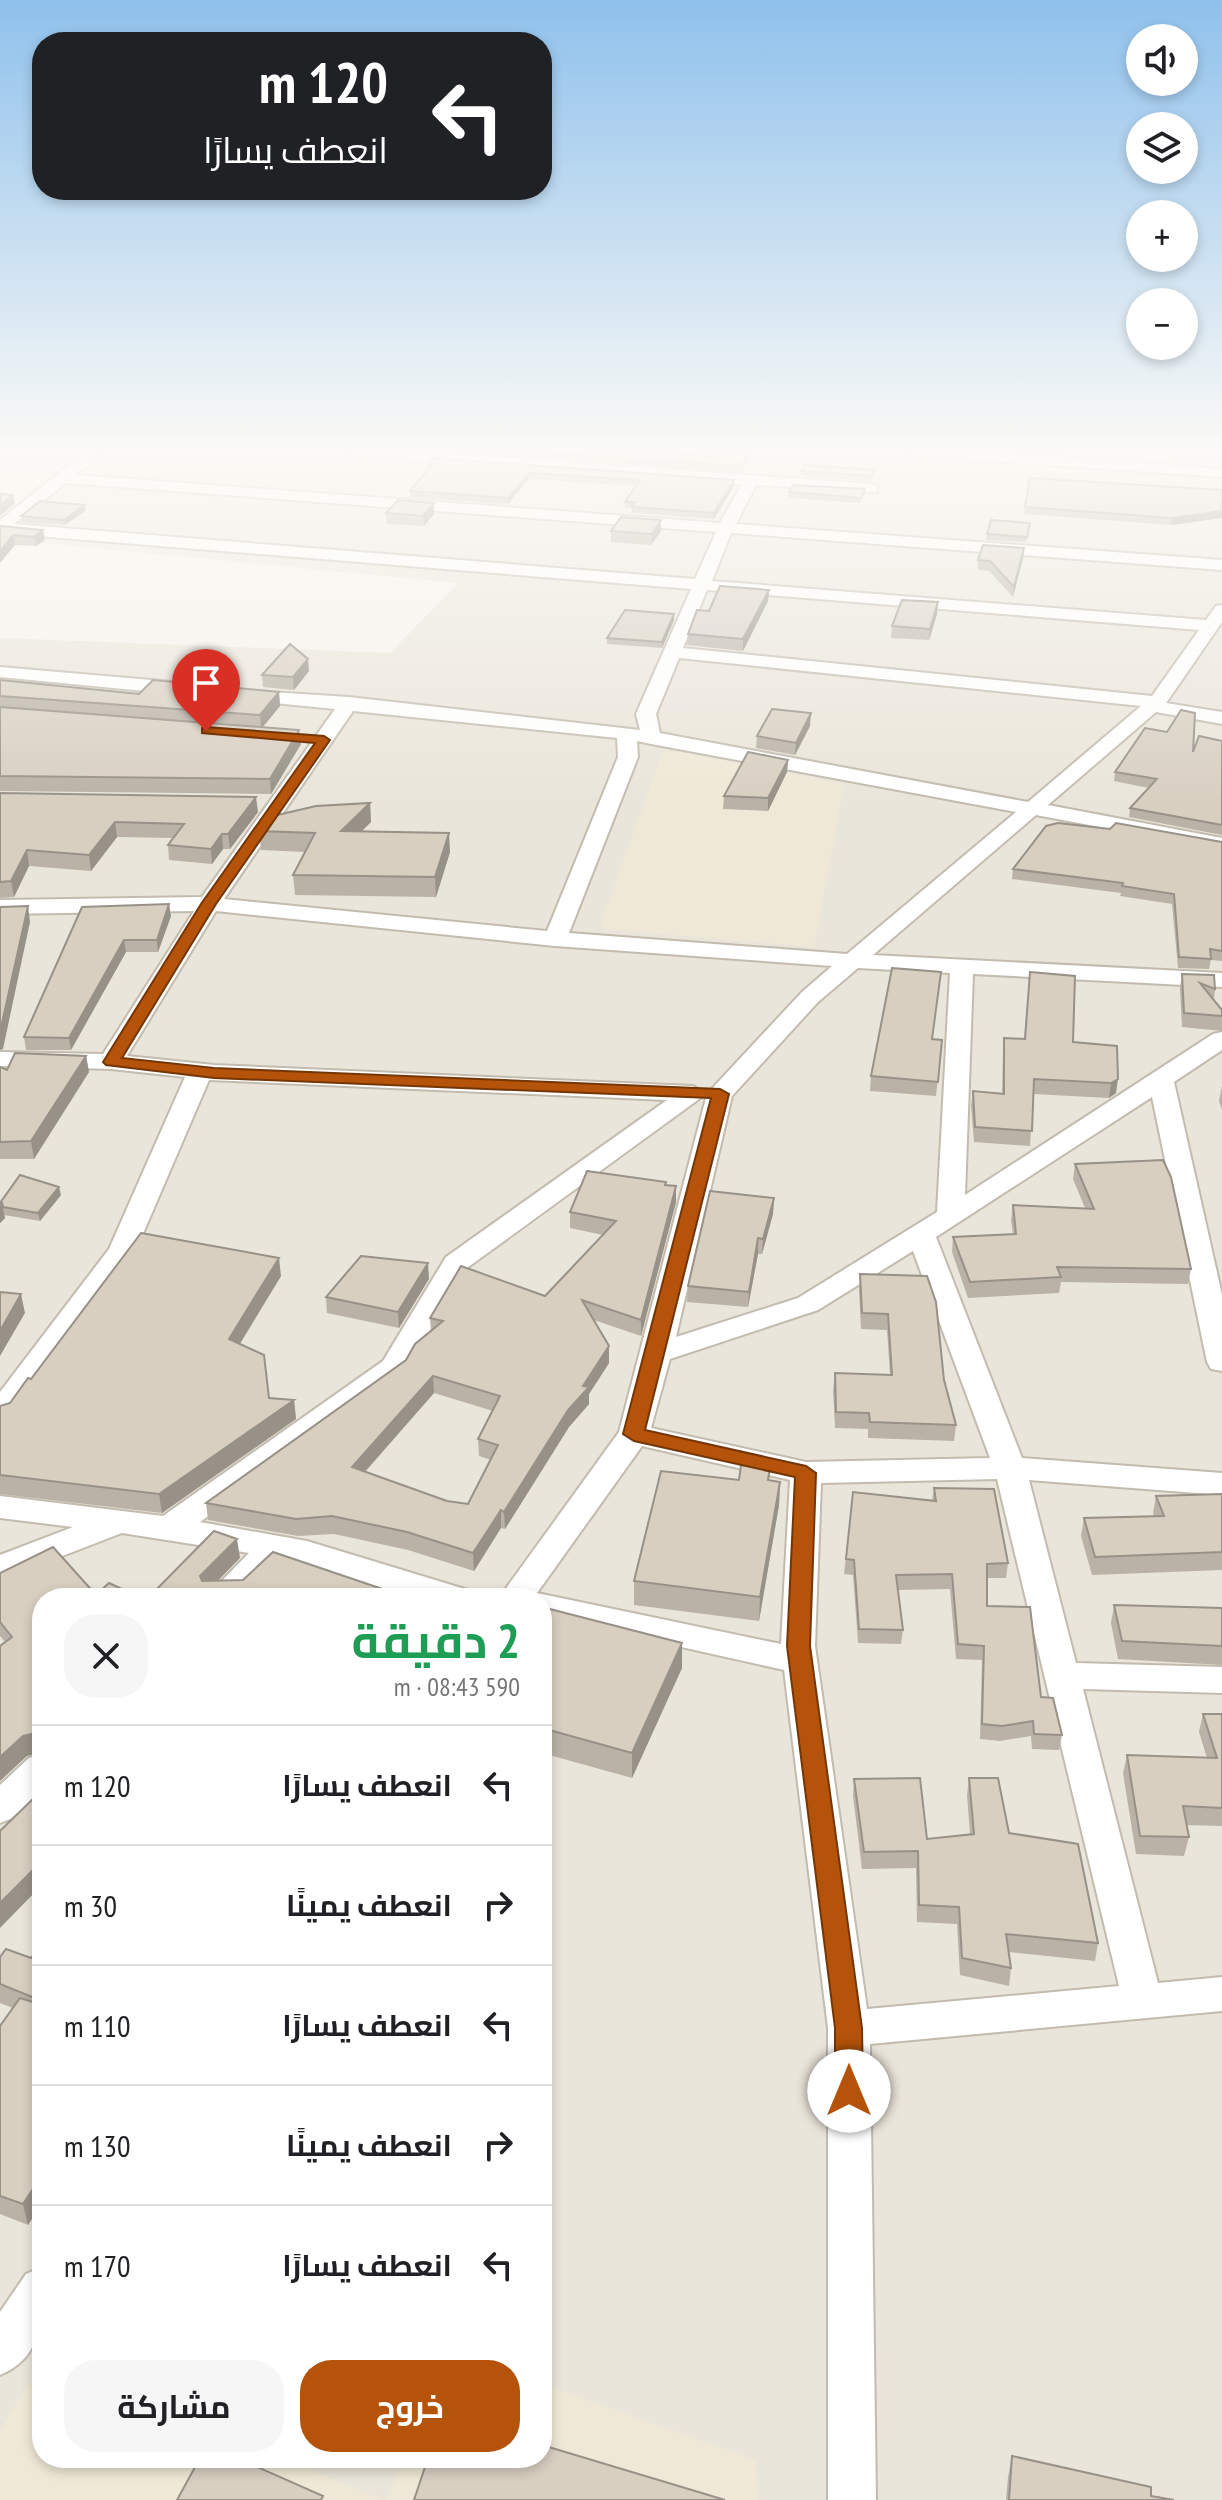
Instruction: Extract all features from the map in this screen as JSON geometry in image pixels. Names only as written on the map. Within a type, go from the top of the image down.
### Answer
[{"type":"street","points":[[501,569],[702,585],[1218,618]]},
{"type":"street","points":[[651,738],[646,714],[670,652],[709,569]]},
{"type":"street","points":[[169,1528],[394,1367],[456,1263],[707,1094],[810,997],[1154,704],[1218,618]]},
{"type":"street","points":[[670,652],[1154,704],[1222,718]]},
{"type":"street","points":[[0,672],[349,703],[627,733],[1222,844]]},
{"type":"street","points":[[111,1062],[209,904],[349,703]]},
{"type":"street","points":[[555,939],[628,757],[627,733]]},
{"type":"street","points":[[249,802],[280,803]]},
{"type":"street","points":[[0,907],[209,904],[555,939],[852,961],[1222,980]]},
{"type":"street","points":[[951,1215],[962,966]]},
{"type":"street","points":[[657,1353],[808,1304],[1222,1039]]},
{"type":"street","points":[[0,1059],[111,1062],[200,1072],[707,1094]]},
{"type":"street","points":[[0,1413],[122,1250],[200,1072]]},
{"type":"street","points":[[1161,1079],[1222,1362]]},
{"type":"street","points":[[523,1588],[634,1434],[657,1353],[707,1094]]},
{"type":"street","points":[[921,1234],[1010,1468],[1143,2002]]},
{"type":"street","points":[[634,1434],[806,1473],[1010,1468],[1222,1484]]},
{"type":"street","points":[[806,1473],[801,1661],[849,2028],[852,2500]]},
{"type":"street","points":[[0,1507],[169,1528],[307,1552],[424,1588]]},
{"type":"street","points":[[0,1568],[120,1522]]},
{"type":"street","points":[[233,1588],[276,1547]]},
{"type":"street","points":[[552,1606],[801,1661]]},
{"type":"street","points":[[1063,1676],[1222,1680]]},
{"type":"street","points":[[0,1808],[32,1778]]},
{"type":"street","points":[[849,2028],[1222,1994]]},
{"type":"street","points":[[0,2352],[32,2304]]},
{"type":"lane","points":[[278,736],[324,740]]},
{"type":"shaded area","points":[[309,569],[1222,569],[1222,2500],[0,2500],[0,638],[390,653],[458,583]]},
{"type":"shaded area","points":[[688,753],[844,785],[814,947],[605,929],[600,926],[662,754]]},
{"type":"shaded area","points":[[32,2378],[32,2468],[308,2468],[383,2500],[0,2500],[0,2431]]},
{"type":"shaded area","points":[[552,2388],[755,2460],[758,2500],[386,2500],[400,2468],[552,2468]]},
{"type":"building","points":[[997,569],[1019,569],[1014,587]]},
{"type":"building","points":[[720,586],[769,590],[743,639],[688,634],[697,610],[709,611]]},
{"type":"building","points":[[902,600],[938,602],[930,629],[892,626]]},
{"type":"building","points":[[625,610],[674,614],[662,642],[607,638]]},
{"type":"building","points":[[290,644],[308,659],[293,677],[262,675]]},
{"type":"building","points":[[0,680],[139,694],[153,680],[279,692],[260,715],[0,696]]},
{"type":"building","points":[[0,707],[299,730],[270,779],[0,776]]},
{"type":"building","points":[[772,709],[811,713],[796,743],[757,736]]},
{"type":"building","points":[[1181,710],[1195,713],[1193,752],[1199,736],[1222,741],[1222,825],[1130,808],[1157,779],[1115,772],[1145,728],[1167,732]]},
{"type":"building","points":[[748,752],[788,760],[768,798],[724,796]]},
{"type":"building","points":[[0,793],[256,797],[228,834],[222,834],[211,849],[168,845],[184,824],[115,822],[89,855],[27,850],[11,881],[0,882]]},
{"type":"building","points":[[370,803],[341,831],[449,833],[435,877],[293,875],[315,833],[259,831],[269,817],[316,806]]},
{"type":"building","points":[[1058,823],[1110,829],[1116,823],[1222,842],[1222,951],[1210,949],[1211,959],[1179,957],[1174,894],[1122,886],[1123,883],[1013,869],[1046,826]]},
{"type":"building","points":[[169,904],[157,940],[124,940],[69,1038],[24,1037],[82,907]]},
{"type":"building","points":[[28,906],[0,1032],[0,907]]},
{"type":"building","points":[[892,968],[941,972],[932,1039],[942,1040],[938,1082],[871,1076]]},
{"type":"building","points":[[1030,972],[1075,976],[1073,1042],[1117,1046],[1118,1079],[1111,1083],[1034,1079],[1032,1131],[975,1127],[973,1091],[1004,1094],[1004,1038],[1025,1039]]},
{"type":"building","points":[[1182,974],[1214,975],[1215,989],[1200,983],[1222,1010],[1222,1016],[1184,1013]]},
{"type":"building","points":[[15,1053],[86,1056],[31,1141],[0,1142],[0,1067],[7,1070]]},
{"type":"building","points":[[1163,1160],[1171,1177],[1191,1269],[1057,1267],[1061,1277],[970,1282],[953,1237],[1016,1234],[1013,1205],[1094,1209],[1075,1164]]},
{"type":"building","points":[[587,1171],[676,1186],[641,1320],[582,1300],[609,1346],[583,1386],[589,1387],[568,1410],[504,1512],[501,1510],[473,1553],[407,1532],[332,1516],[296,1519],[206,1503],[406,1360],[415,1344],[443,1321],[430,1318],[461,1266],[545,1296],[616,1221],[570,1212]],"holes":[[[433,1376],[500,1396],[478,1439],[498,1445],[468,1504],[447,1501],[352,1467]]]},
{"type":"building","points":[[20,1175],[59,1187],[38,1213],[3,1207],[0,1203]]},
{"type":"building","points":[[710,1191],[774,1198],[763,1239],[758,1238],[749,1292],[688,1286]]},
{"type":"building","points":[[141,1233],[279,1258],[229,1339],[264,1355],[269,1398],[294,1400],[159,1494],[0,1475],[0,1406],[10,1403],[28,1378],[31,1379]]},
{"type":"building","points":[[361,1256],[428,1263],[398,1312],[326,1297]]},
{"type":"building","points":[[860,1274],[927,1276],[936,1302],[944,1380],[956,1425],[870,1422],[869,1413],[836,1412],[835,1373],[892,1375],[888,1314],[862,1313]]},
{"type":"building","points":[[0,1292],[21,1294],[0,1331]]},
{"type":"building","points":[[741,1465],[770,1468],[768,1480],[780,1482],[760,1597],[634,1581],[661,1471],[739,1480]]},
{"type":"building","points":[[934,1488],[994,1489],[1008,1563],[987,1564],[987,1606],[1030,1607],[1041,1697],[1053,1698],[1062,1735],[1034,1734],[1033,1721],[1002,1726],[982,1724],[984,1646],[958,1644],[952,1574],[896,1575],[903,1630],[859,1629],[854,1560],[846,1559],[853,1492],[936,1501]]},
{"type":"building","points":[[1222,1494],[1222,1552],[1095,1557],[1084,1518],[1164,1516],[1156,1496]]},
{"type":"building","points":[[214,1531],[237,1539],[200,1576],[202,1581],[243,1580],[273,1552],[379,1588],[158,1588]]},
{"type":"building","points":[[53,1547],[90,1588],[32,1588],[32,1734],[23,1736],[0,1757],[0,1646],[12,1637],[0,1622],[0,1573]]},
{"type":"building","points":[[109,1583],[120,1588],[104,1588]]},
{"type":"building","points":[[1114,1605],[1222,1608],[1222,1646],[1122,1641]]},
{"type":"building","points":[[552,1610],[682,1643],[632,1753],[552,1731]]},
{"type":"building","points":[[1203,1714],[1222,1714],[1222,1808],[1183,1806],[1189,1837],[1140,1836],[1127,1755],[1217,1758]]},
{"type":"building","points":[[920,1778],[927,1839],[974,1834],[969,1778],[998,1778],[1009,1833],[1078,1844],[1098,1943],[1006,1934],[1011,1968],[962,1958],[959,1907],[919,1905],[918,1851],[864,1852],[854,1779]]},
{"type":"building","points":[[32,1800],[32,1871],[0,1903],[0,1831]]},
{"type":"building","points":[[6,1949],[31,1958],[32,1997],[0,1984],[0,1957]]},
{"type":"building","points":[[20,1998],[32,2002],[32,2190],[23,2204],[0,2196],[0,2026]]},
{"type":"building","points":[[552,2448],[725,2500],[414,2500],[425,2468],[552,2468]]},
{"type":"building","points":[[1012,2456],[1151,2487],[1151,2496],[1174,2500],[1009,2500]]},
{"type":"building","points":[[195,2468],[260,2468],[323,2496],[321,2500],[177,2500]]},
{"type":"route","points":[[206,731],[324,740],[209,904],[111,1062],[214,1073],[720,1094],[657,1353],[634,1434],[806,1473],[798,1646],[849,2028],[849,2091]]}]
